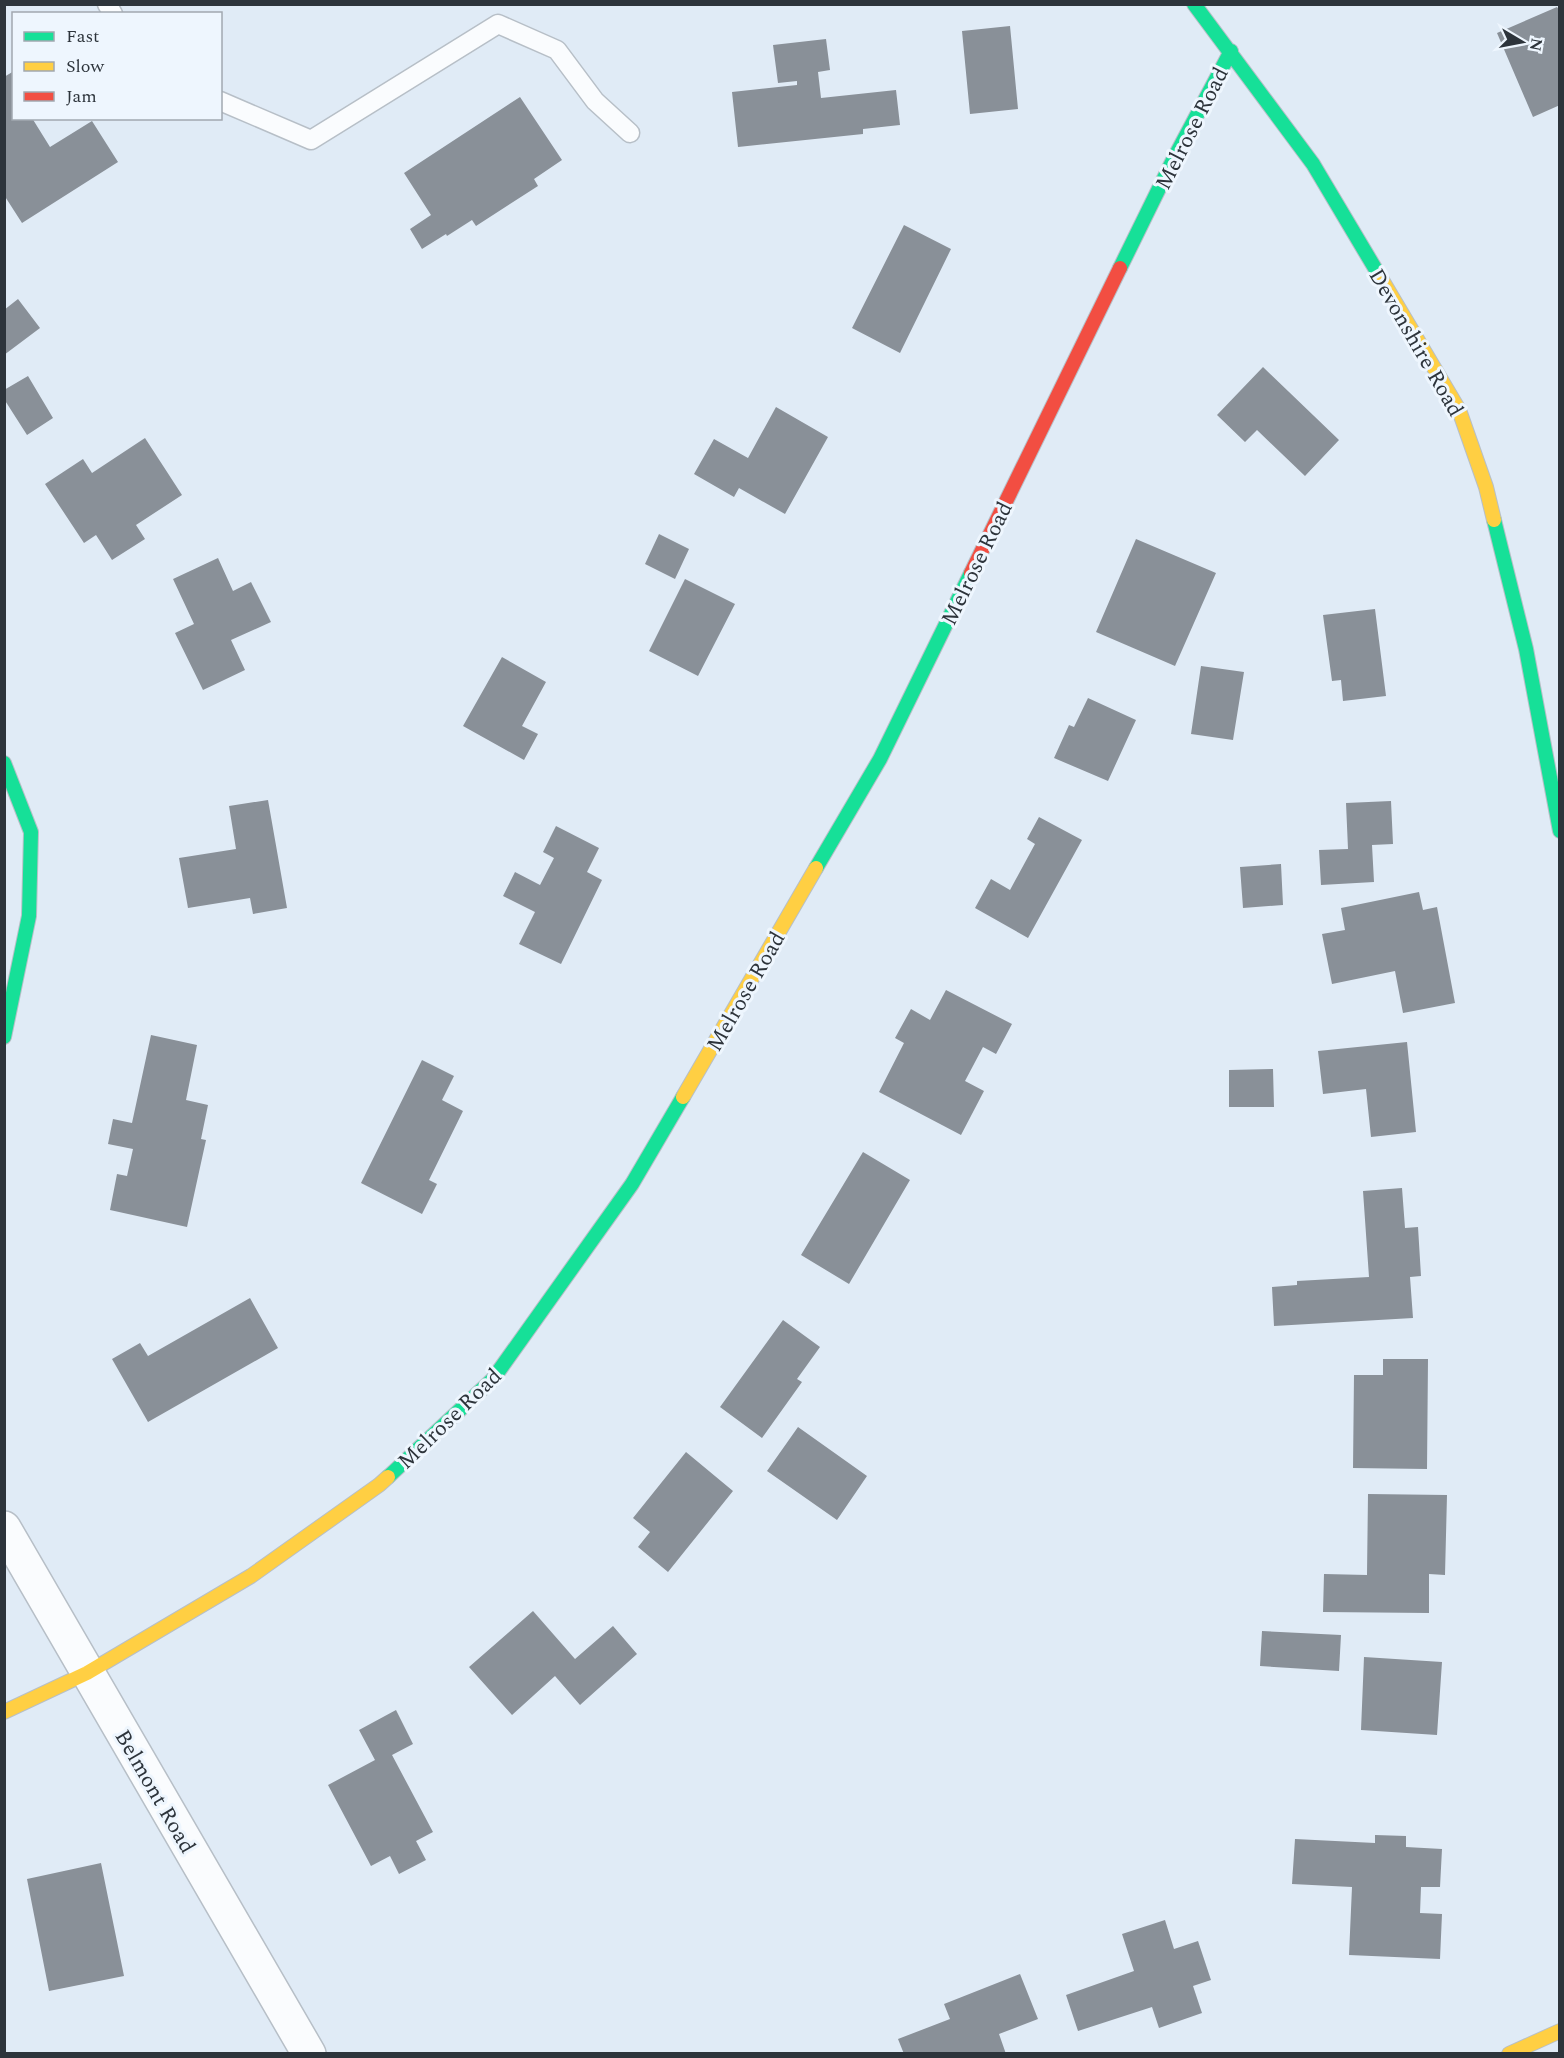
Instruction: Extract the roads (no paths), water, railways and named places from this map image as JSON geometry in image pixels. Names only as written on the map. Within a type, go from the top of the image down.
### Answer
[{"type":"street","name":"Devonshire Road","points":[[1194,4],[1313,164],[1459,410],[1486,487],[1526,649],[1560,831]]},
{"type":"street","name":"Melrose Road","points":[[4,1712],[87,1673],[251,1576],[379,1485],[493,1379],[632,1184],[880,759],[1172,162],[1230,51]]},
{"type":"street","points":[[4,763],[31,832],[29,916],[4,1037]]},
{"type":"street","name":"Belmont Road","points":[[4,1528],[309,2054]]},
{"type":"street","points":[[1509,2054],[1560,2031]]},
{"type":"lane","points":[[222,102],[311,140],[498,24],[557,50],[595,101],[630,133]]}]
